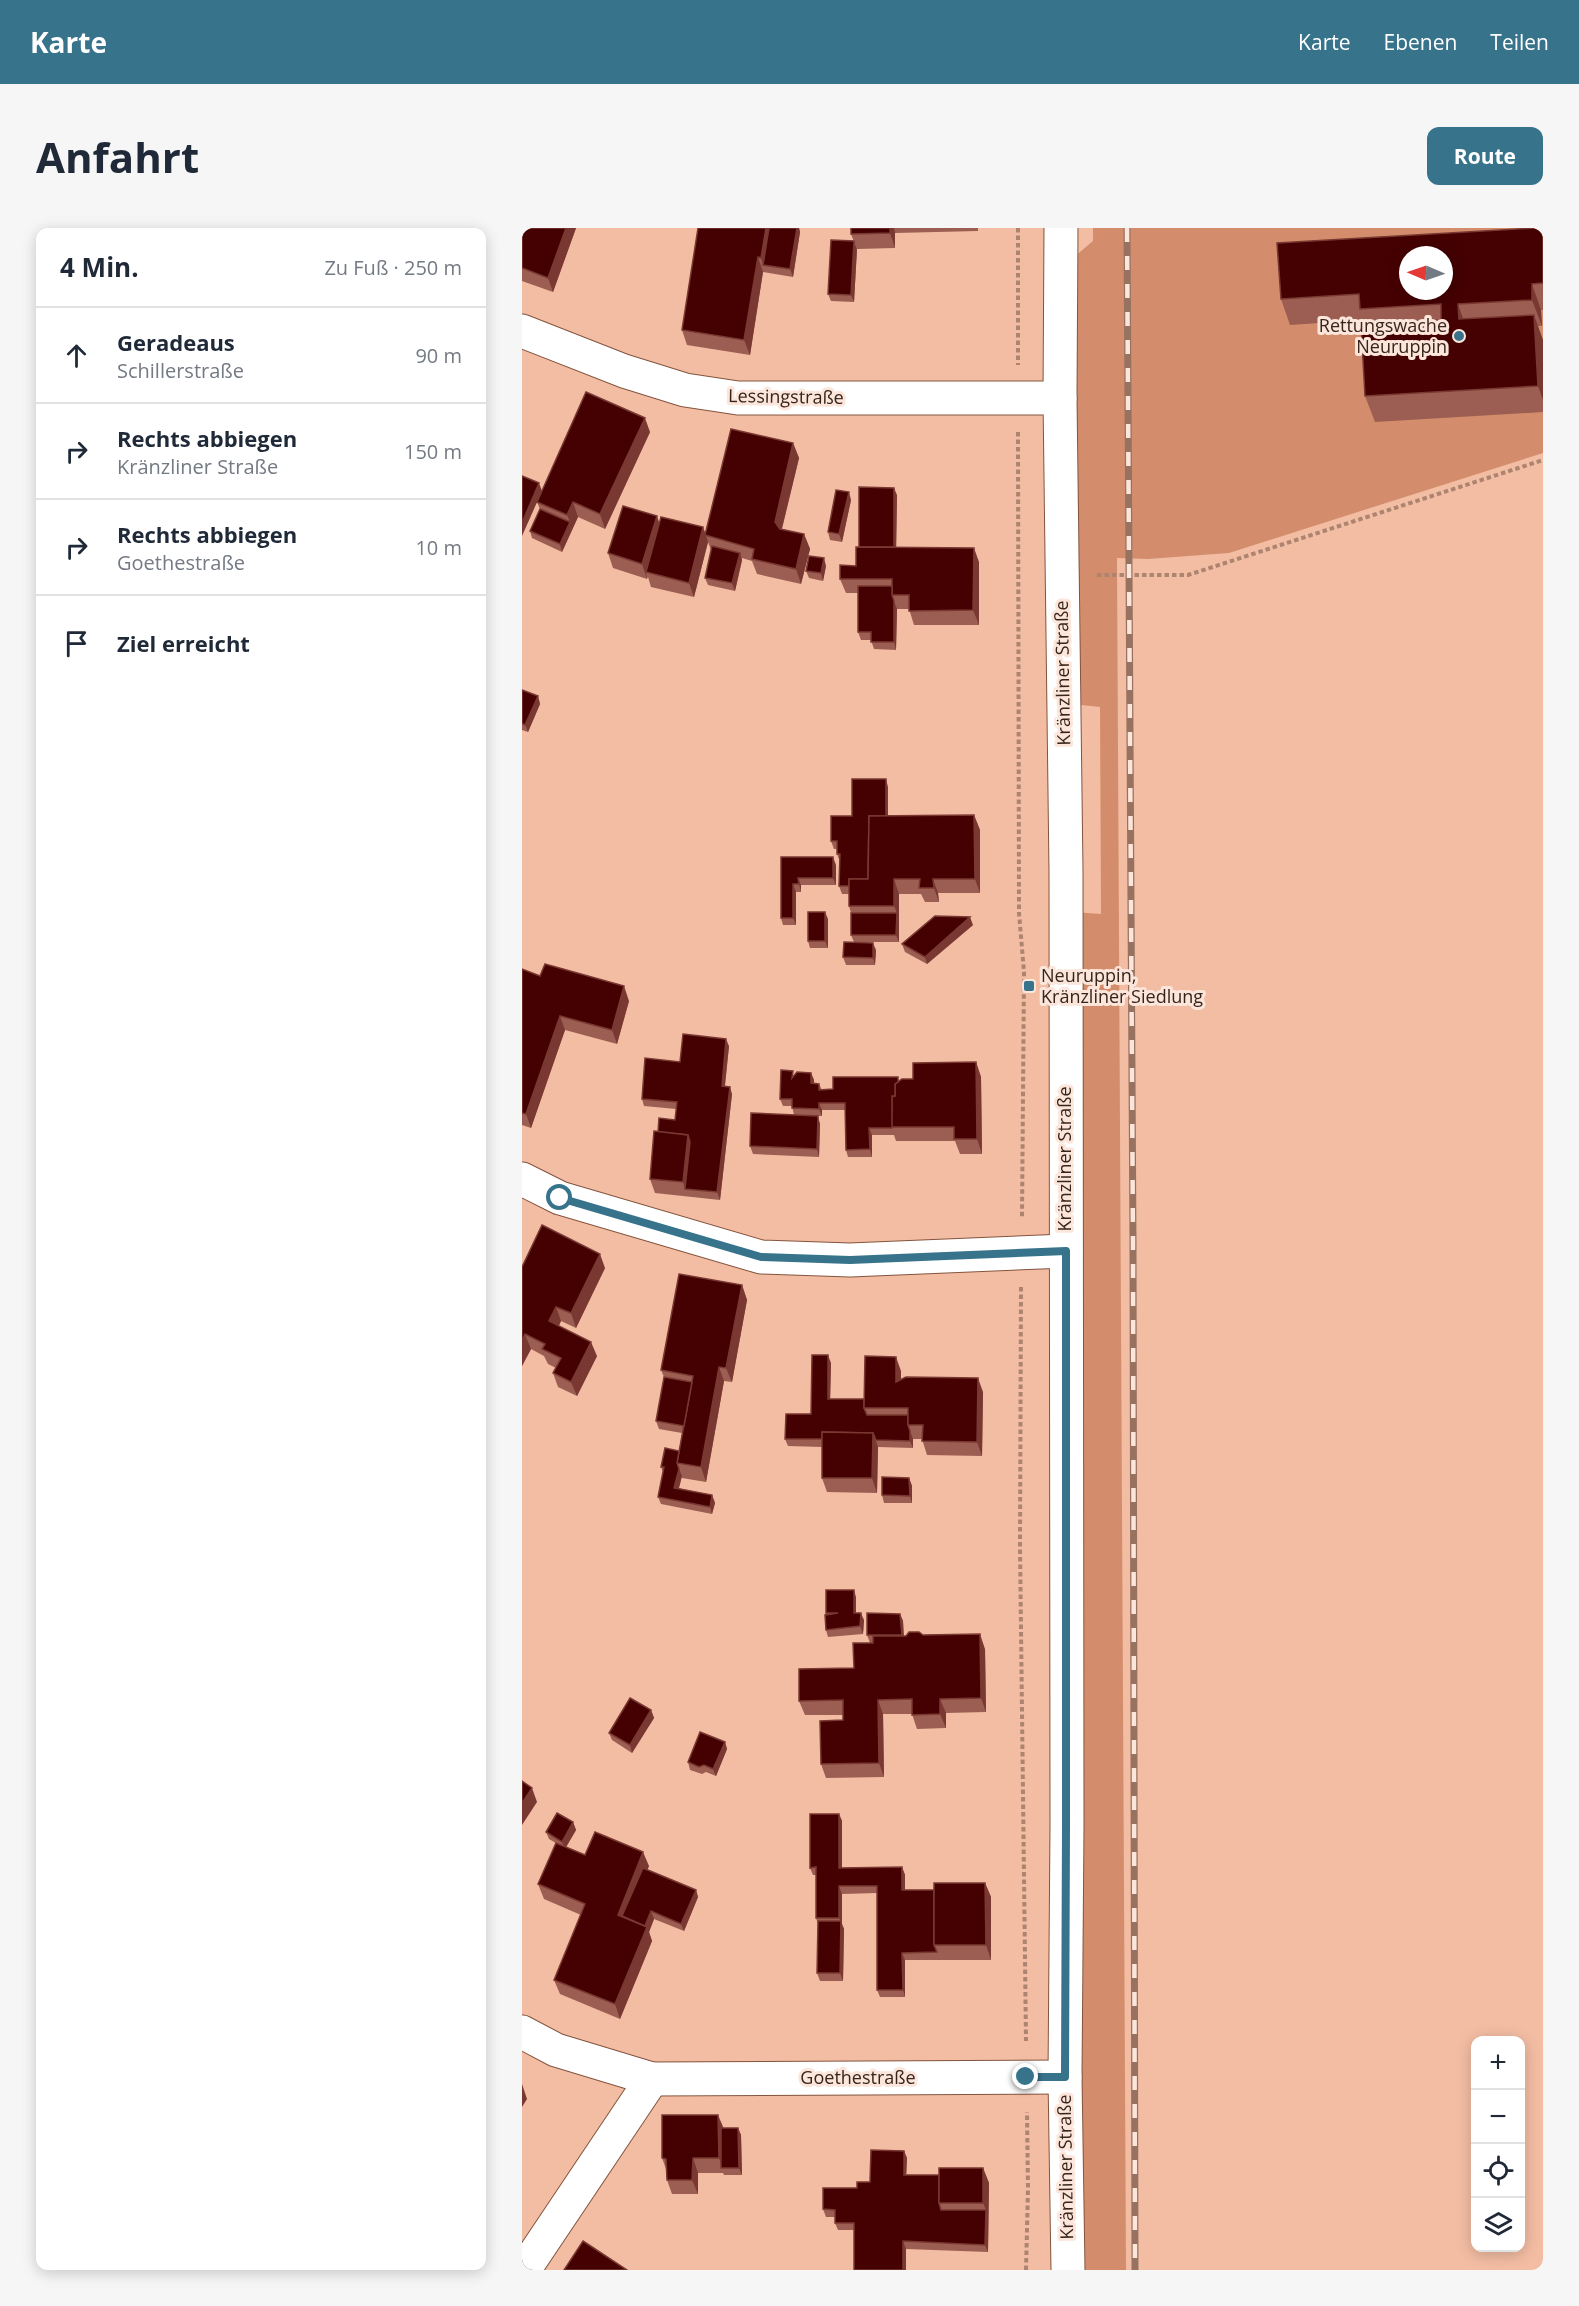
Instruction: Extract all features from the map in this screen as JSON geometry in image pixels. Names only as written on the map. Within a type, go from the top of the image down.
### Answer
[{"type":"street","name":"Kränzliner Straße","points":[[1061,228],[1060,398],[1066,872],[1065,2077],[1068,2270]]},
{"type":"street","name":"Lessingstraße","points":[[522,331],[624,371],[685,390],[738,398],[1060,398]]},
{"type":"street","points":[[522,1179],[560,1198],[761,1257],[850,1260],[1066,1251]]},
{"type":"street","name":"Goethestraße","points":[[522,2032],[556,2050],[652,2079],[1065,2077]]},
{"type":"street","points":[[524,2270],[652,2079]]},
{"type":"path","points":[[1062,575],[1188,575],[1543,460]]},
{"type":"shaded area","points":[[1093,228],[1543,228],[1543,453],[1229,553],[1148,559],[1117,558],[1126,2270],[1081,2270],[1074,912],[1101,914],[1100,707],[1072,704],[1068,262],[1093,241]]},
{"type":"building","points":[[522,228],[566,228],[548,278],[522,268]]},
{"type":"building","points":[[698,228],[766,228],[761,258],[758,257],[744,340],[682,330]]},
{"type":"building","points":[[769,228],[797,228],[790,269],[763,265]]},
{"type":"building","points":[[851,228],[890,228],[890,233],[851,234]]},
{"type":"building","name":"Rettungswache Neuruppin","points":[[1543,228],[1543,283],[1532,284],[1532,300],[1458,304],[1459,319],[1534,315],[1538,386],[1365,396],[1361,325],[1441,320],[1441,304],[1360,309],[1359,294],[1281,299],[1277,243]]},
{"type":"building","points":[[831,240],[854,241],[851,295],[828,294]]},
{"type":"building","points":[[586,392],[645,418],[600,514],[573,502],[567,515],[537,502]]},
{"type":"building","points":[[731,429],[793,443],[775,522],[780,529],[804,534],[796,569],[752,559],[754,549],[705,535]]},
{"type":"building","points":[[522,476],[539,483],[522,523]]},
{"type":"building","points":[[859,487],[894,488],[894,547],[859,547]]},
{"type":"building","points":[[836,490],[849,492],[839,534],[828,532]]},
{"type":"building","points":[[623,506],[657,516],[642,564],[608,553]]},
{"type":"building","points":[[540,509],[570,522],[560,544],[530,531]]},
{"type":"building","points":[[661,517],[703,527],[689,583],[646,572]]},
{"type":"building","points":[[712,546],[740,553],[732,583],[705,578]]},
{"type":"building","points":[[856,547],[974,548],[973,610],[909,611],[909,595],[892,595],[892,579],[840,579],[840,565],[856,566]]},
{"type":"building","points":[[809,556],[824,558],[821,573],[806,571]]},
{"type":"building","points":[[858,586],[892,586],[894,642],[871,642],[871,632],[858,632]]},
{"type":"building","points":[[522,690],[538,696],[525,725],[522,723]]},
{"type":"building","points":[[852,779],[886,779],[886,816],[869,816],[868,879],[849,879],[849,886],[839,886],[840,854],[837,854],[837,841],[831,841],[831,816],[852,816]]},
{"type":"building","points":[[974,815],[975,879],[933,879],[934,888],[919,888],[920,879],[894,879],[894,906],[849,906],[849,879],[868,879],[869,816]]},
{"type":"building","points":[[781,857],[833,857],[833,878],[798,878],[799,884],[793,884],[793,918],[781,918]]},
{"type":"building","points":[[808,912],[825,912],[825,941],[808,941]]},
{"type":"building","points":[[851,913],[897,913],[896,935],[851,935]]},
{"type":"building","points":[[935,916],[970,917],[925,957],[902,944]]},
{"type":"building","points":[[844,942],[873,943],[873,958],[843,957]]},
{"type":"building","points":[[545,964],[624,986],[612,1030],[560,1016],[526,1114],[522,1113],[522,969],[540,976]]},
{"type":"building","points":[[683,1034],[726,1039],[722,1086],[730,1087],[717,1192],[685,1189],[690,1142],[688,1135],[658,1132],[659,1118],[675,1120],[677,1102],[642,1099],[645,1058],[680,1062]]},
{"type":"building","points":[[976,1062],[977,1139],[954,1139],[954,1127],[891,1127],[892,1096],[895,1096],[895,1084],[902,1079],[913,1079],[913,1063]]},
{"type":"building","points":[[781,1070],[793,1071],[792,1078],[797,1072],[811,1073],[811,1083],[819,1084],[819,1090],[833,1089],[833,1077],[898,1077],[898,1082],[895,1084],[895,1096],[892,1096],[892,1128],[869,1128],[870,1149],[846,1150],[845,1103],[819,1103],[819,1109],[792,1108],[792,1099],[780,1099]]},
{"type":"building","points":[[751,1113],[818,1116],[817,1149],[750,1146]]},
{"type":"building","points":[[654,1131],[688,1135],[683,1182],[650,1179]]},
{"type":"building","points":[[542,1225],[600,1254],[571,1313],[556,1307],[549,1321],[591,1342],[571,1382],[553,1373],[561,1358],[542,1349],[545,1344],[525,1334],[522,1341],[522,1267]]},
{"type":"building","points":[[679,1274],[742,1285],[726,1368],[719,1367],[701,1467],[677,1463],[693,1376],[661,1370]]},
{"type":"building","points":[[812,1355],[828,1355],[828,1399],[864,1399],[867,1415],[908,1415],[910,1441],[876,1440],[873,1433],[822,1432],[822,1439],[785,1439],[786,1414],[811,1414]]},
{"type":"building","points":[[865,1356],[896,1357],[896,1382],[906,1377],[978,1378],[977,1442],[922,1441],[923,1425],[908,1425],[908,1408],[864,1408]]},
{"type":"building","points":[[664,1377],[692,1382],[684,1426],[656,1421]]},
{"type":"building","points":[[822,1432],[873,1433],[872,1478],[822,1478]]},
{"type":"building","points":[[665,1448],[679,1451],[677,1463],[679,1469],[674,1488],[712,1495],[710,1507],[658,1497]]},
{"type":"building","points":[[882,1477],[909,1478],[910,1496],[882,1495]]},
{"type":"building","points":[[826,1590],[854,1590],[854,1613],[861,1613],[860,1626],[826,1630],[825,1615],[838,1613],[826,1613]]},
{"type":"building","points":[[867,1613],[900,1614],[902,1635],[867,1635]]},
{"type":"building","points":[[909,1632],[919,1632],[923,1635],[980,1634],[981,1698],[940,1699],[940,1714],[912,1715],[912,1699],[878,1700],[879,1763],[821,1764],[820,1721],[843,1720],[843,1700],[799,1701],[799,1669],[854,1668],[853,1643],[873,1643],[873,1636],[906,1636]]},
{"type":"building","points":[[630,1698],[651,1710],[630,1745],[609,1733]]},
{"type":"building","points":[[700,1732],[725,1742],[713,1769],[704,1765],[699,1767],[688,1762]]},
{"type":"building","points":[[522,1781],[532,1788],[522,1803]]},
{"type":"building","points":[[557,1813],[573,1822],[562,1842],[546,1832]]},
{"type":"building","points":[[810,1814],[839,1814],[839,1868],[902,1867],[902,1890],[934,1890],[934,1945],[937,1952],[902,1953],[903,1990],[877,1990],[877,1886],[839,1886],[839,1918],[816,1918],[816,1867],[810,1868]]},
{"type":"building","points":[[595,1832],[643,1852],[618,1915],[647,1927],[615,2004],[554,1980],[585,1904],[538,1884],[556,1843],[585,1855]]},
{"type":"building","points":[[643,1868],[696,1890],[681,1924],[651,1911],[645,1926],[622,1916]]},
{"type":"building","points":[[934,1883],[985,1883],[986,1945],[934,1945]]},
{"type":"building","points":[[818,1921],[841,1921],[840,1973],[817,1973]]},
{"type":"building","points":[[662,2115],[718,2115],[719,2158],[693,2158],[692,2180],[667,2180],[666,2159],[662,2158]]},
{"type":"building","points":[[721,2128],[738,2128],[739,2168],[721,2168]]},
{"type":"building","points":[[871,2150],[904,2151],[904,2175],[939,2175],[941,2210],[986,2210],[985,2245],[903,2241],[903,2270],[854,2270],[854,2223],[835,2223],[835,2210],[823,2209],[823,2188],[857,2188],[857,2182],[870,2182]]},
{"type":"building","points":[[939,2168],[983,2168],[983,2203],[939,2203]]},
{"type":"building","points":[[583,2241],[627,2270],[564,2270]]},
{"type":"railway","points":[[1127,228],[1133,1244],[1135,2270]]},
{"type":"place","name":"Rettungswache Neuruppin","points":[[1459,336]]},
{"type":"place","name":"Neuruppin, Kränzliner Siedlung","points":[[1029,986]]},
{"type":"route","points":[[560,1198],[761,1257],[850,1260],[1066,1251],[1065,2077],[1026,2077]]}]
